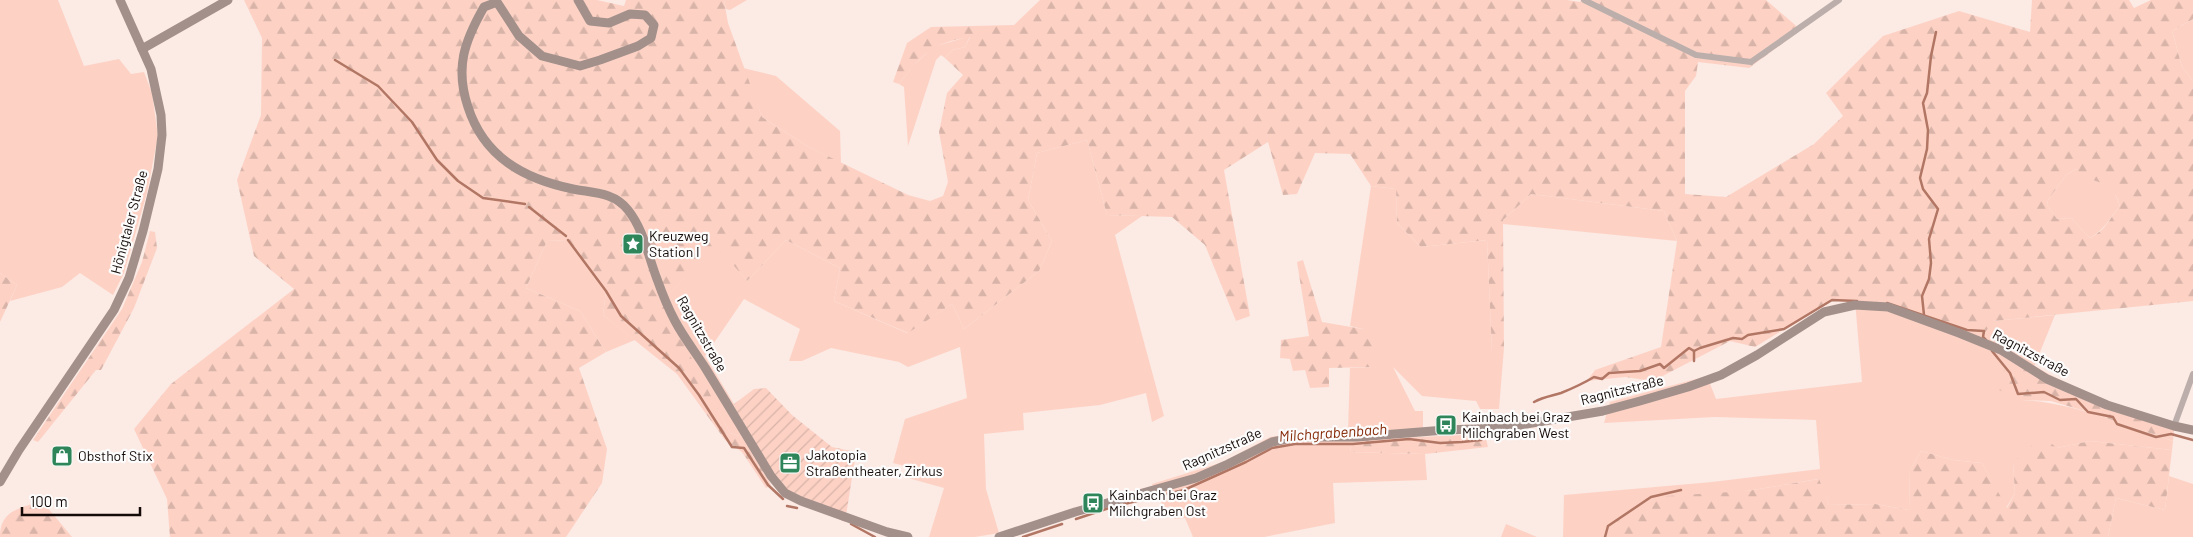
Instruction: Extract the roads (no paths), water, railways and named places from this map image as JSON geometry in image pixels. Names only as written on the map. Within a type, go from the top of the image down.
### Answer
[{"type":"main road","name":"Hönigtaler Straße","points":[[0,482],[18,450],[106,322],[129,278],[158,169],[162,135],[157,88],[142,48],[120,0]]},
{"type":"main road","points":[[142,48],[228,0]]},
{"type":"main road","name":"Ragnitzstraße","points":[[578,0],[590,21],[609,23],[630,14],[644,15],[654,25],[651,38],[638,46],[580,66],[542,56],[519,36],[497,2],[484,7],[472,29],[465,48],[461,68],[463,93],[474,127],[486,143],[509,164],[533,176],[572,189],[607,194],[628,209],[645,240],[657,280],[675,321],[771,476],[785,493],[801,501],[887,532],[908,537]]},
{"type":"main road","name":"Ragnitzstraße","points":[[999,537],[1075,512],[1196,478],[1272,442],[1297,437],[1357,437],[1445,430],[1503,428],[1612,408],[1688,387],[1721,375],[1757,355],[1824,312],[1855,305],[1888,307],[2002,350],[2047,379],[2107,405],[2193,430]]},
{"type":"street","points":[[1584,0],[1696,55],[1751,62],[1839,0]]},
{"type":"street","points":[[2174,426],[2193,374]]},
{"type":"waterway","points":[[1924,315],[1922,296],[1929,279],[1931,263],[1929,239],[1938,209],[1923,189],[1920,178],[1927,149],[1928,130],[1923,103],[1927,93],[1936,32]]},
{"type":"waterway","points":[[335,60],[378,86],[412,122],[437,160],[458,181],[483,198],[525,204]]},
{"type":"waterway","points":[[529,207],[566,236]]},
{"type":"waterway","points":[[568,240],[606,291],[621,316],[679,368],[699,395],[732,447],[744,448],[768,485],[783,499]]},
{"type":"waterway","name":"Milchgrabenbach","points":[[1534,402],[1561,393],[1594,377],[1602,379],[1609,373],[1640,371],[1660,364],[1664,368],[1689,348],[1694,351],[1733,338],[1742,339],[1748,335],[1784,329],[1832,300],[1857,301]]},
{"type":"waterway","name":"Milchgrabenbach","points":[[1887,303],[1967,330],[1984,331],[1983,337],[1986,340]]},
{"type":"waterway","points":[[1694,351],[1694,361]]},
{"type":"waterway","name":"Milchgrabenbach","points":[[1992,351],[2010,373],[2018,394],[2044,392],[2060,400],[2076,399],[2088,412],[2113,417],[2117,424],[2156,437],[2171,434],[2193,440]]},
{"type":"waterway","name":"Milchgrabenbach","points":[[1499,424],[1508,416]]},
{"type":"waterway","name":"Milchgrabenbach","points":[[1124,504],[1184,490],[1272,448],[1295,444],[1353,444],[1409,439],[1440,443],[1462,442],[1481,440],[1491,433]]},
{"type":"waterway","points":[[1605,537],[1608,526],[1651,497],[1681,490]]},
{"type":"waterway","name":"Milchgrabenbach","points":[[787,506],[797,508]]},
{"type":"waterway","name":"Milchgrabenbach","points":[[1076,519],[1112,507]]},
{"type":"waterway","name":"Milchgrabenbach","points":[[851,524],[875,537]]},
{"type":"waterway","name":"Milchgrabenbach","points":[[1023,537],[1062,524]]},
{"type":"place","name":"Kreuzweg Station I","points":[[633,244]]},
{"type":"place","name":"Kainbach bei Graz Milchgraben West","points":[[1446,425]]},
{"type":"place","name":"Obsthof Stix","points":[[62,456]]},
{"type":"place","name":"Jakotopia Straßentheater, Zirkus","points":[[790,463]]},
{"type":"place","name":"Kainbach bei Graz Milchgraben Ost","points":[[1093,503]]}]
